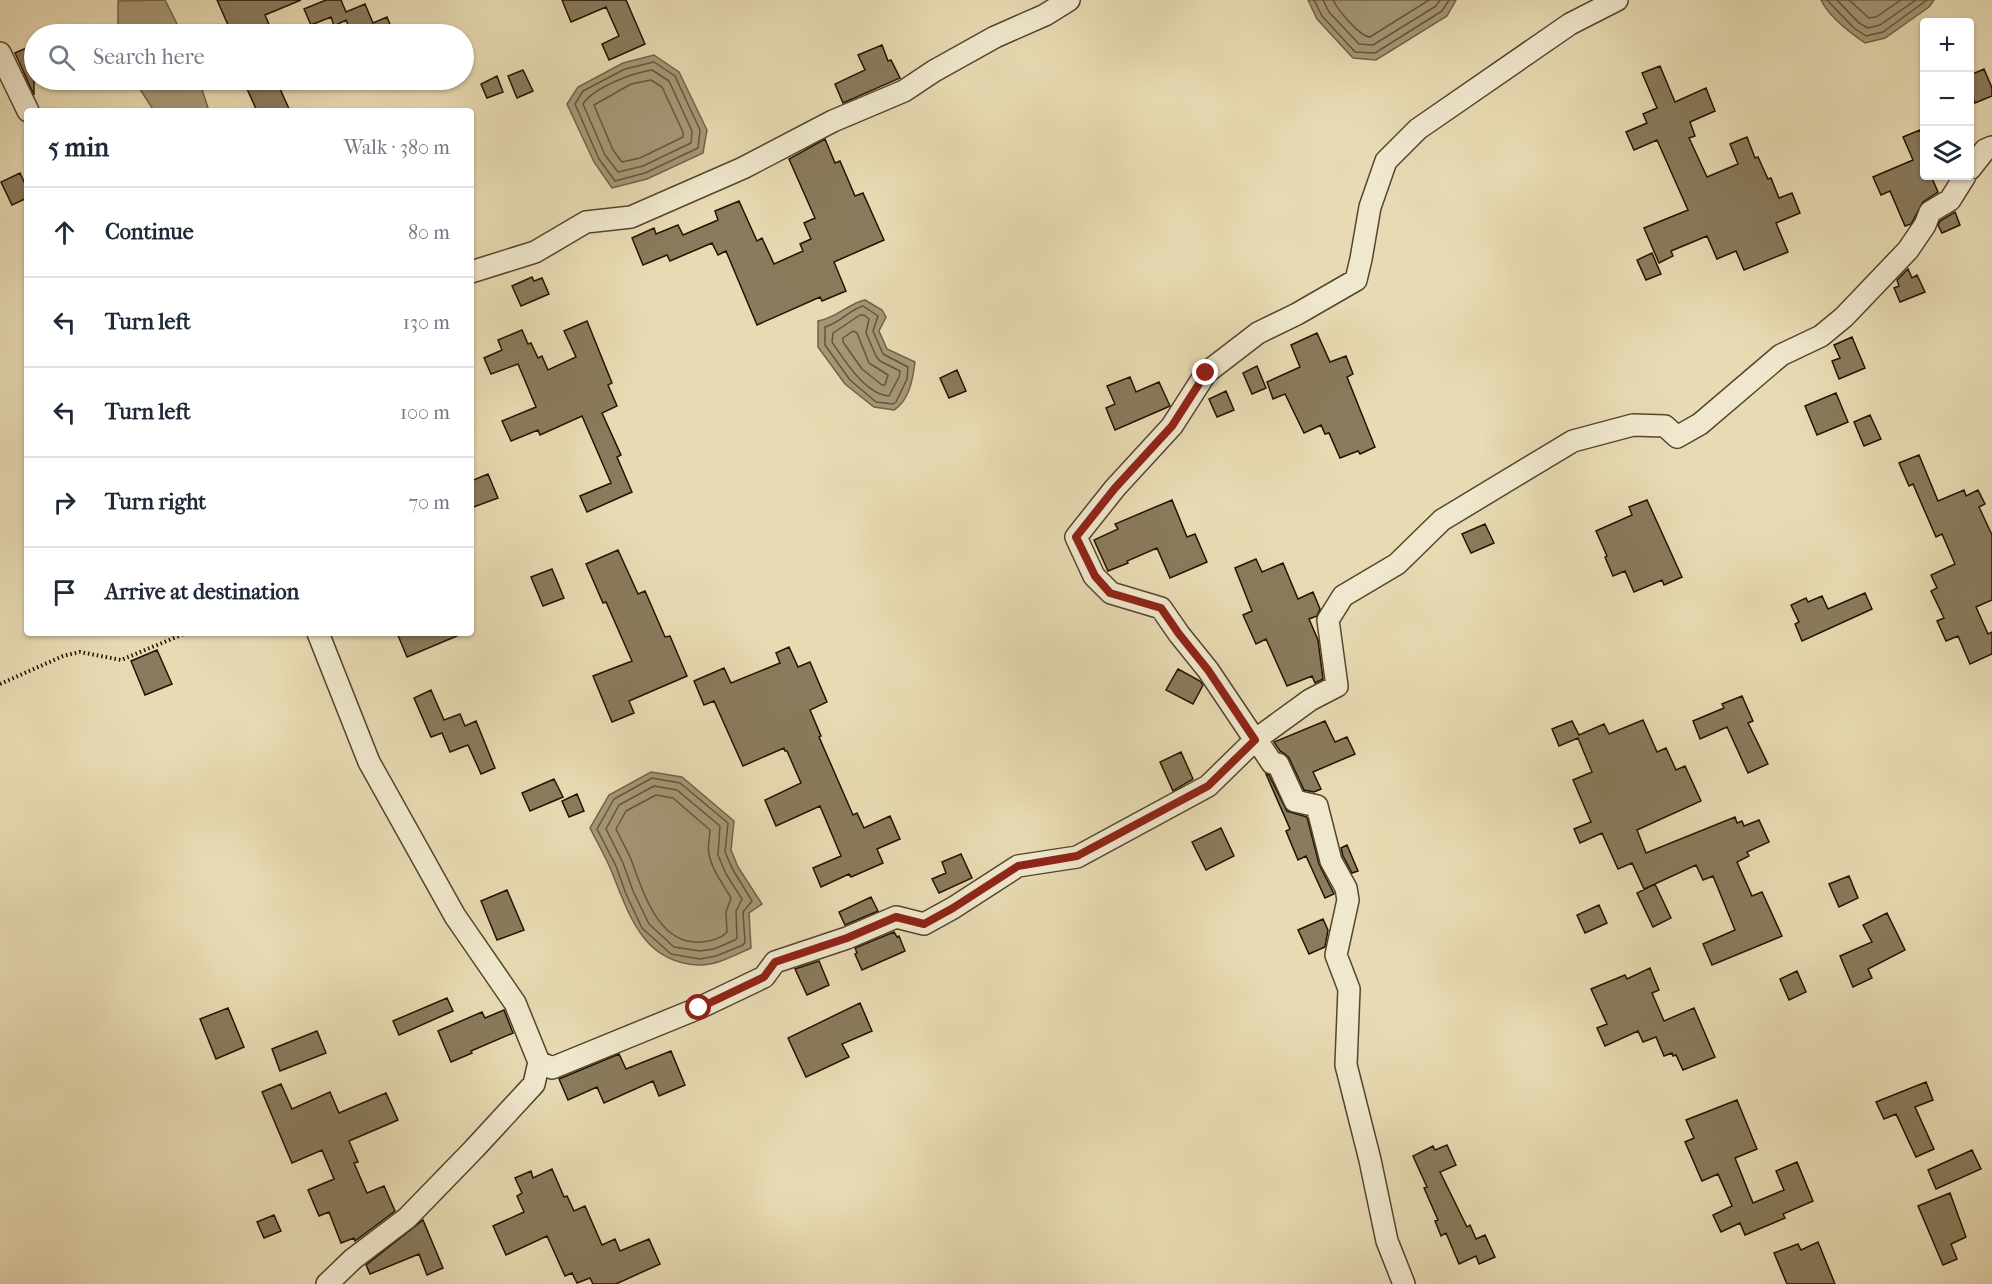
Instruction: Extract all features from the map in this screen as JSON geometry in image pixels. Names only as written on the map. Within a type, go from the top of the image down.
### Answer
[{"type":"street","points":[[474,271],[535,252],[586,222],[631,217],[743,168],[833,121],[904,91],[934,71],[995,37],[1045,15],[1069,0]]},
{"type":"street","points":[[1404,1284],[1387,1241],[1370,1160],[1346,1065],[1349,989],[1336,955],[1348,900],[1346,888],[1331,861],[1317,806],[1295,801],[1278,764],[1272,763],[1208,670],[1161,608],[1110,593],[1095,576],[1076,537],[1115,488],[1172,426],[1206,373],[1258,333],[1297,314],[1356,280],[1370,207],[1386,161],[1418,129],[1570,24],[1617,0]]},
{"type":"street","points":[[0,53],[27,108]]},
{"type":"street","points":[[1974,164],[1985,150],[1992,147]]},
{"type":"street","points":[[539,1062],[552,1068],[699,1008],[764,977],[775,962],[847,938],[896,917],[924,924],[1018,866],[1077,856],[1208,786],[1256,740],[1310,700],[1337,686],[1328,620],[1343,597],[1397,564],[1442,520],[1574,441],[1632,425],[1665,426],[1677,437],[1700,424],[1781,355],[1821,336],[1844,317],[1908,250],[1925,225],[1930,212],[1950,200],[1962,180]]},
{"type":"street","points":[[319,636],[369,762],[455,916],[515,1003],[539,1062],[534,1084],[474,1149],[407,1218],[353,1259],[327,1284]]},
{"type":"path","points":[[0,684],[63,656],[80,652],[121,660],[179,636]]},
{"type":"water","points":[[165,0],[177,24],[118,24],[118,1]]},
{"type":"water","points":[[1308,0],[1456,0],[1447,16],[1376,60],[1353,58],[1317,19]]},
{"type":"water","points":[[1821,0],[1934,0],[1929,7],[1885,38],[1865,43],[1834,18]]},
{"type":"water","points":[[654,55],[679,72],[707,130],[703,153],[647,179],[612,188],[594,162],[567,104],[578,87],[623,63]]},
{"type":"water","points":[[140,90],[202,90],[208,108],[152,108]]},
{"type":"water","points":[[865,300],[882,310],[886,317],[879,331],[887,349],[915,362],[907,395],[894,410],[874,407],[845,384],[818,347],[818,321]]},
{"type":"water","points":[[651,772],[682,777],[734,821],[731,850],[738,867],[762,904],[749,913],[751,948],[712,964],[698,965],[679,962],[663,955],[651,945],[640,933],[632,919],[590,828],[609,795]]},
{"type":"building","points":[[217,0],[301,0],[265,15],[269,24],[228,24]]},
{"type":"building","points":[[326,0],[341,0],[346,12],[365,4],[373,23],[387,17],[390,24],[348,24],[346,20],[333,24],[331,17],[311,24],[304,9]]},
{"type":"building","points":[[562,0],[626,0],[645,44],[609,60],[602,44],[619,36],[606,7],[571,22]]},
{"type":"building","points":[[882,45],[888,61],[891,60],[900,78],[843,103],[835,84],[865,70],[858,55]]},
{"type":"building","points":[[24,49],[24,73],[15,53]]},
{"type":"building","points":[[1660,66],[1675,102],[1706,88],[1715,111],[1690,122],[1695,136],[1689,138],[1707,177],[1738,164],[1730,144],[1747,137],[1755,158],[1758,157],[1768,179],[1771,178],[1779,198],[1792,193],[1800,213],[1776,223],[1788,252],[1744,270],[1736,251],[1717,259],[1707,236],[1671,251],[1673,256],[1659,263],[1644,228],[1688,210],[1657,140],[1634,150],[1626,132],[1647,123],[1643,114],[1657,108],[1642,73]]},
{"type":"building","points":[[1984,69],[1992,88],[1992,96],[1975,103],[1974,100],[1974,73]]},
{"type":"building","points":[[523,70],[533,91],[517,98],[508,76]]},
{"type":"building","points":[[497,76],[503,92],[487,98],[481,84]]},
{"type":"building","points":[[248,90],[281,90],[289,108],[256,108]]},
{"type":"building","points":[[1920,130],[1920,180],[1933,180],[1938,192],[1923,202],[1911,224],[1905,226],[1890,191],[1881,195],[1873,177],[1913,160],[1903,137]]},
{"type":"building","points":[[825,139],[835,163],[840,161],[855,196],[863,193],[884,240],[834,262],[846,291],[822,301],[820,297],[757,325],[726,251],[718,255],[712,243],[670,261],[667,255],[643,265],[632,238],[654,228],[656,234],[678,225],[683,235],[718,220],[715,211],[739,201],[757,241],[762,238],[774,264],[803,251],[800,244],[811,239],[804,223],[815,218],[789,159]]},
{"type":"building","points":[[20,173],[24,182],[24,199],[12,205],[1,182]]},
{"type":"building","points":[[1955,212],[1960,225],[1942,233],[1938,225],[1940,221]]},
{"type":"building","points":[[1652,253],[1661,274],[1646,280],[1637,260]]},
{"type":"building","points":[[1908,269],[1912,278],[1917,275],[1925,292],[1900,302],[1894,288],[1899,286],[1897,280]]},
{"type":"building","points":[[532,277],[534,281],[542,278],[549,294],[521,306],[512,286]]},
{"type":"building","points":[[587,321],[612,383],[608,385],[617,406],[602,413],[621,455],[617,457],[632,492],[587,512],[580,496],[611,483],[582,416],[540,435],[538,430],[511,441],[502,421],[536,407],[518,364],[491,374],[484,358],[502,350],[498,340],[522,330],[538,358],[542,356],[548,370],[576,357],[564,331]]},
{"type":"building","points":[[1317,333],[1330,362],[1346,356],[1353,374],[1347,377],[1375,447],[1360,454],[1358,451],[1340,458],[1329,433],[1325,434],[1321,425],[1304,433],[1285,394],[1273,399],[1267,382],[1300,367],[1291,345]]},
{"type":"building","points":[[1852,337],[1865,368],[1839,379],[1832,361],[1840,358],[1834,345]]},
{"type":"building","points":[[1257,366],[1266,388],[1252,394],[1243,373]]},
{"type":"building","points":[[957,370],[966,391],[949,398],[940,378]]},
{"type":"building","points":[[1130,377],[1136,392],[1159,382],[1170,406],[1115,430],[1106,408],[1115,404],[1107,386]]},
{"type":"building","points":[[1226,391],[1234,410],[1217,417],[1209,399]]},
{"type":"building","points":[[1836,393],[1848,422],[1817,435],[1805,406]]},
{"type":"building","points":[[1870,415],[1881,439],[1864,446],[1854,422]]},
{"type":"building","points":[[1919,455],[1938,501],[1964,490],[1966,496],[1978,490],[1985,504],[1979,507],[1992,535],[1992,600],[1976,607],[1988,634],[1992,632],[1992,654],[1970,664],[1958,636],[1946,641],[1937,621],[1944,618],[1931,591],[1937,588],[1931,575],[1955,564],[1942,534],[1936,537],[1913,484],[1909,486],[1899,463]]},
{"type":"building","points":[[488,474],[498,498],[474,507],[474,480]]},
{"type":"building","points":[[1172,500],[1187,537],[1195,534],[1207,562],[1170,578],[1157,548],[1108,571],[1094,540],[1118,529],[1115,524]]},
{"type":"building","points":[[1647,500],[1682,577],[1664,585],[1662,580],[1634,592],[1625,571],[1613,576],[1596,531],[1632,515],[1629,507]]},
{"type":"building","points":[[1485,524],[1494,543],[1471,553],[1462,534]]},
{"type":"building","points":[[618,550],[638,594],[645,591],[665,637],[670,636],[687,676],[629,701],[634,713],[612,722],[593,676],[632,661],[586,564]]},
{"type":"building","points":[[1256,559],[1262,572],[1283,563],[1298,599],[1313,592],[1320,609],[1317,616],[1309,619],[1318,640],[1323,679],[1315,683],[1312,676],[1287,686],[1266,639],[1256,644],[1243,615],[1252,611],[1235,568]]},
{"type":"building","points":[[552,569],[564,598],[543,606],[531,577]]},
{"type":"building","points":[[1865,593],[1872,609],[1802,641],[1795,624],[1799,622],[1791,605],[1806,598],[1808,602],[1822,596],[1828,609]]},
{"type":"building","points":[[398,636],[457,636],[407,657]]},
{"type":"building","points":[[789,647],[798,667],[810,662],[827,702],[810,710],[821,736],[819,737],[853,815],[857,813],[864,828],[890,816],[900,839],[877,849],[883,863],[851,877],[849,874],[821,887],[813,868],[841,856],[820,806],[776,826],[765,800],[801,783],[787,751],[784,748],[743,766],[714,701],[704,705],[694,681],[724,668],[731,683],[780,663],[776,653]]},
{"type":"building","points":[[157,650],[172,684],[145,695],[131,661]]},
{"type":"building","points":[[1178,669],[1203,685],[1193,704],[1166,690]]},
{"type":"building","points":[[431,690],[444,720],[460,714],[465,726],[476,721],[495,768],[481,774],[468,745],[450,752],[442,733],[431,737],[414,698]]},
{"type":"building","points":[[1742,696],[1753,721],[1748,723],[1768,764],[1748,773],[1727,727],[1700,739],[1693,721],[1724,708],[1722,704]]},
{"type":"building","points":[[1643,720],[1657,752],[1666,748],[1676,770],[1685,766],[1701,801],[1637,830],[1646,853],[1735,817],[1737,823],[1742,821],[1744,826],[1759,820],[1769,842],[1747,852],[1749,856],[1737,862],[1752,896],[1762,892],[1782,936],[1712,965],[1703,944],[1735,930],[1713,876],[1703,880],[1696,865],[1644,889],[1632,863],[1618,869],[1602,833],[1580,843],[1574,829],[1591,822],[1573,780],[1592,772],[1578,738],[1559,746],[1552,729],[1572,721],[1579,735],[1604,724],[1609,734]]},
{"type":"building","points":[[1325,721],[1335,742],[1347,737],[1355,754],[1313,772],[1321,789],[1314,792],[1304,790],[1289,758],[1274,742]]},
{"type":"building","points":[[1181,752],[1193,779],[1173,791],[1160,762]]},
{"type":"building","points":[[1266,774],[1269,775],[1287,811],[1307,817],[1319,864],[1334,894],[1325,898],[1306,856],[1298,860],[1286,831],[1290,829]]},
{"type":"building","points":[[554,779],[563,797],[530,811],[522,793]]},
{"type":"building","points":[[577,794],[584,811],[569,817],[562,801]]},
{"type":"building","points":[[1221,828],[1234,856],[1206,870],[1192,842]]},
{"type":"building","points":[[1347,845],[1358,871],[1352,873],[1341,848]]},
{"type":"building","points":[[961,854],[972,878],[939,893],[932,879],[946,873],[942,862]]},
{"type":"building","points":[[1849,876],[1858,898],[1839,907],[1829,884]]},
{"type":"building","points":[[1655,884],[1671,918],[1653,927],[1637,893]]},
{"type":"building","points":[[507,890],[524,930],[497,940],[481,901]]},
{"type":"building","points":[[871,897],[878,911],[845,925],[839,912]]},
{"type":"building","points":[[1599,905],[1607,923],[1585,933],[1577,915]]},
{"type":"building","points":[[1887,913],[1905,950],[1868,969],[1872,978],[1853,987],[1840,956],[1872,942],[1863,925]]},
{"type":"building","points":[[1323,919],[1328,930],[1325,947],[1309,954],[1298,930]]},
{"type":"building","points":[[894,932],[897,937],[899,936],[905,951],[862,970],[855,954],[857,953],[855,948]]},
{"type":"building","points":[[819,961],[829,985],[807,995],[795,969]]},
{"type":"building","points":[[1650,968],[1659,990],[1652,993],[1664,1021],[1694,1008],[1715,1057],[1683,1070],[1676,1055],[1673,1056],[1672,1053],[1664,1056],[1656,1037],[1643,1042],[1638,1031],[1605,1046],[1597,1028],[1607,1024],[1591,989],[1625,975],[1627,979]]},
{"type":"building","points":[[1797,971],[1806,992],[1789,1000],[1780,979]]},
{"type":"building","points":[[447,998],[453,1011],[399,1035],[393,1021]]},
{"type":"building","points":[[860,1003],[872,1031],[842,1044],[849,1057],[806,1077],[788,1038]]},
{"type":"building","points":[[228,1008],[244,1047],[216,1059],[200,1019]]},
{"type":"building","points":[[504,1010],[513,1033],[451,1062],[438,1031],[482,1012],[485,1018]]},
{"type":"building","points":[[317,1031],[326,1053],[280,1071],[272,1049]]},
{"type":"building","points":[[671,1051],[685,1085],[659,1096],[653,1081],[604,1103],[597,1087],[568,1100],[559,1079],[619,1054],[626,1069]]},
{"type":"building","points":[[1926,1082],[1933,1100],[1915,1107],[1934,1149],[1916,1157],[1896,1114],[1884,1119],[1876,1102]]},
{"type":"building","points":[[281,1084],[292,1109],[330,1092],[339,1113],[386,1093],[398,1120],[349,1141],[358,1162],[354,1163],[367,1193],[384,1186],[395,1211],[355,1241],[354,1238],[341,1243],[329,1212],[319,1216],[308,1190],[334,1179],[322,1150],[292,1163],[262,1092]]},
{"type":"building","points":[[1737,1100],[1757,1149],[1735,1158],[1753,1203],[1784,1190],[1776,1171],[1797,1162],[1813,1201],[1783,1214],[1785,1218],[1745,1235],[1740,1223],[1721,1232],[1713,1215],[1732,1206],[1718,1174],[1702,1181],[1685,1142],[1694,1138],[1686,1120]]},
{"type":"building","points":[[1447,1145],[1456,1165],[1440,1172],[1467,1227],[1470,1225],[1476,1239],[1485,1235],[1495,1257],[1479,1264],[1476,1256],[1459,1264],[1446,1233],[1441,1236],[1435,1221],[1438,1220],[1424,1188],[1427,1187],[1413,1156],[1433,1146],[1435,1150]]},
{"type":"building","points":[[1972,1150],[1981,1169],[1936,1189],[1928,1170]]},
{"type":"building","points":[[552,1169],[564,1197],[567,1196],[574,1211],[585,1206],[602,1245],[615,1239],[620,1251],[649,1239],[660,1264],[616,1284],[593,1284],[590,1278],[577,1283],[572,1273],[565,1276],[547,1236],[506,1255],[493,1226],[524,1212],[517,1196],[522,1193],[515,1178],[531,1171],[533,1178]]},
{"type":"building","points":[[1950,1193],[1966,1237],[1951,1244],[1957,1259],[1943,1265],[1918,1206]]},
{"type":"building","points":[[274,1215],[281,1231],[264,1238],[257,1222]]},
{"type":"building","points":[[423,1220],[443,1268],[427,1275],[419,1254],[370,1274],[366,1265]]},
{"type":"building","points":[[1818,1242],[1835,1284],[1787,1284],[1774,1253],[1798,1244],[1801,1250]]},
{"type":"route","points":[[699,1008],[764,977],[775,962],[847,938],[896,917],[924,924],[1018,866],[1077,856],[1208,786],[1255,740],[1208,670],[1161,608],[1110,593],[1095,576],[1076,537],[1115,488],[1172,426],[1206,373]]}]
